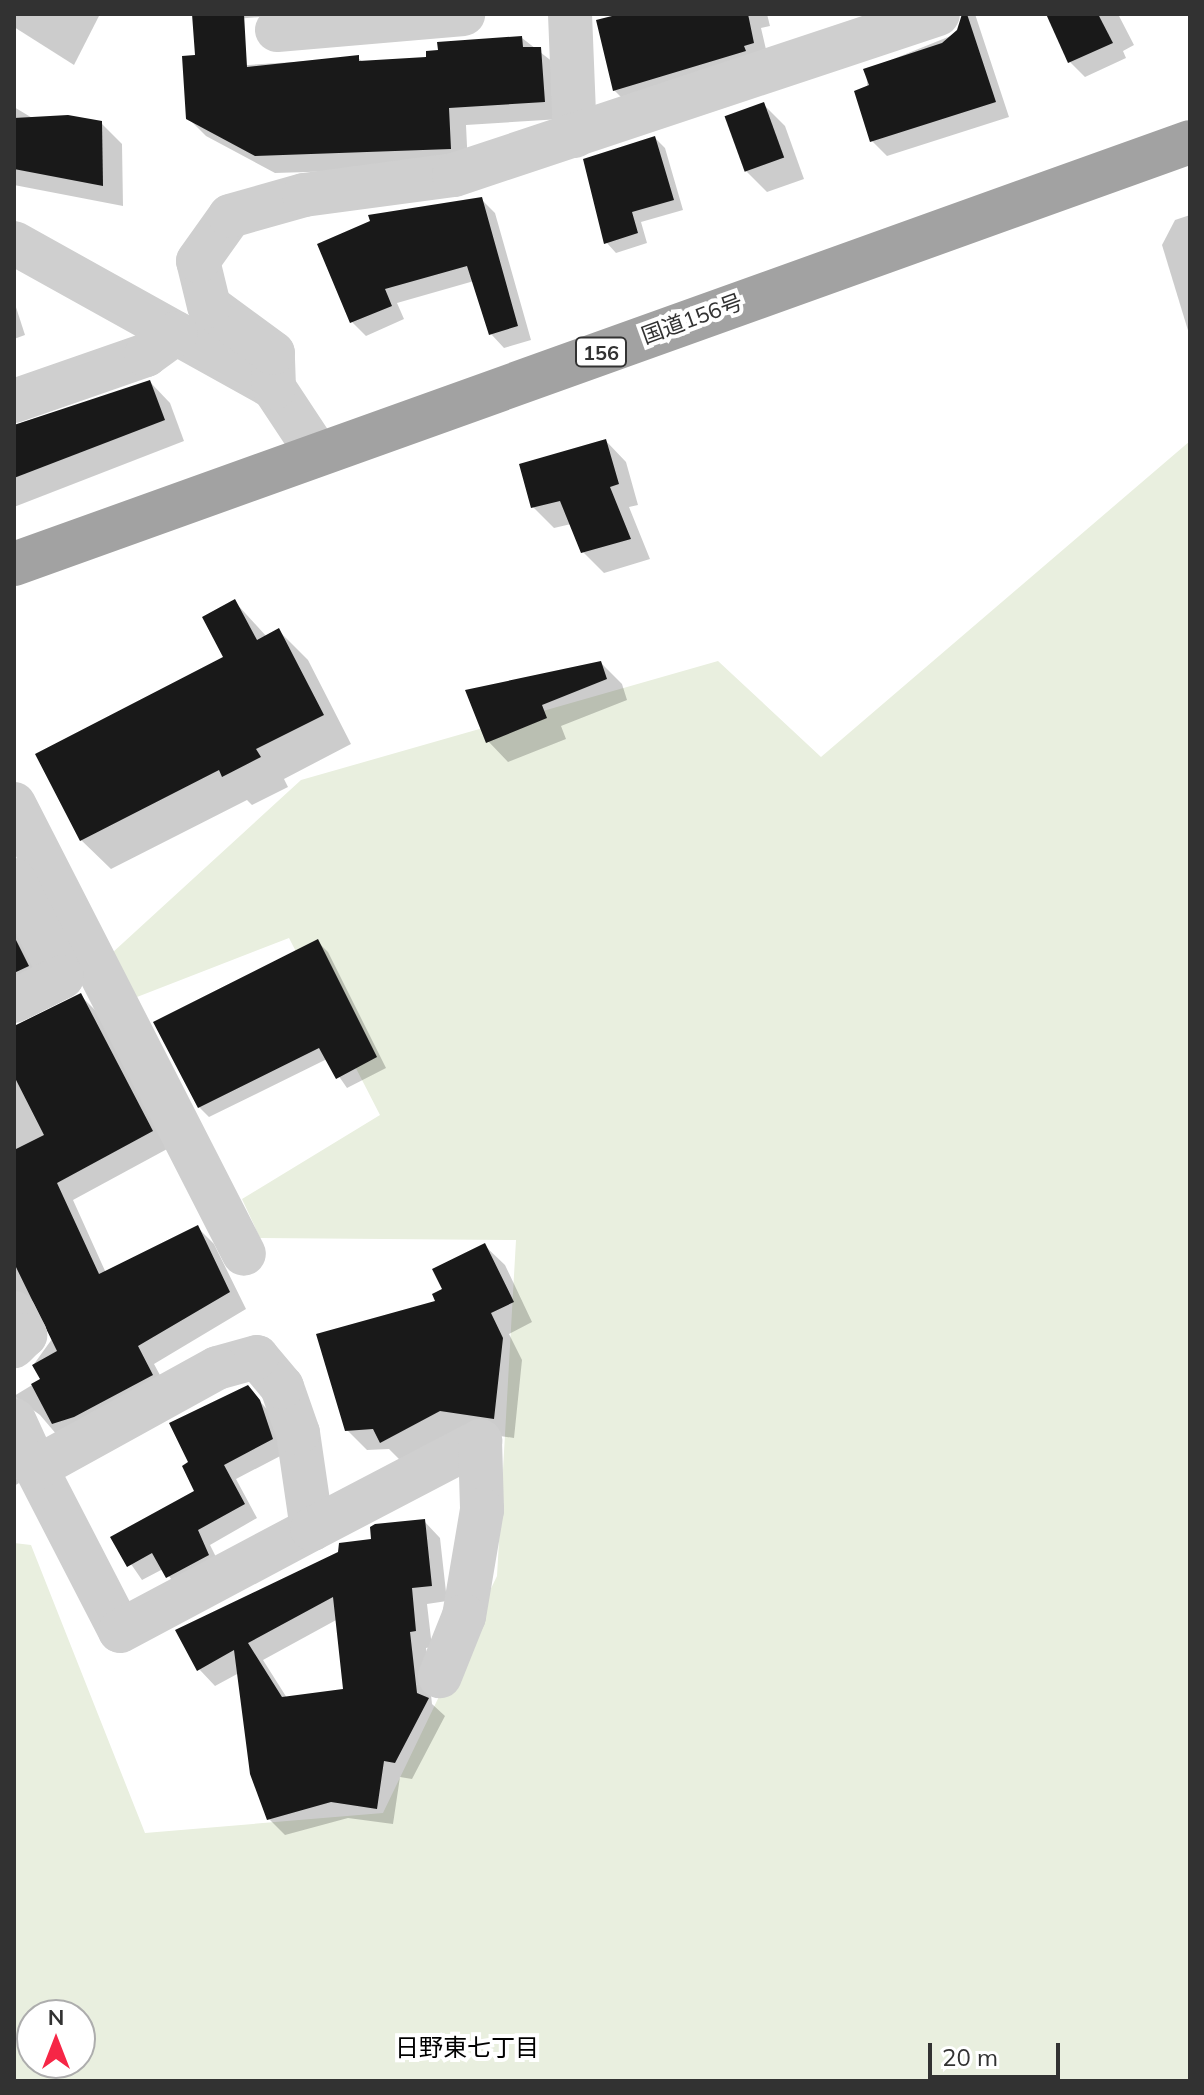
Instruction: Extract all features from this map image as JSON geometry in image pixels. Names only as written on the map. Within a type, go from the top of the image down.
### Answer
[{"type":"highway","name":"国道156号","points":[[14,564],[1190,142]]},
{"type":"street","points":[[277,30],[463,14]]},
{"type":"street","points":[[570,14],[575,136]]},
{"type":"street","points":[[274,388],[273,353],[209,306],[198,261],[230,216],[304,195],[454,175],[938,14]]},
{"type":"street","points":[[14,243],[274,388],[317,453]]},
{"type":"street","points":[[14,401],[146,355],[176,333]]},
{"type":"street","points":[[14,804],[244,1254]]},
{"type":"street","points":[[14,880],[62,977],[14,1001]]},
{"type":"street","points":[[14,1313],[25,1335],[14,1346]]},
{"type":"street","points":[[36,1468],[217,1368],[257,1357],[282,1387],[298,1433],[312,1529]]},
{"type":"street","points":[[14,1420],[120,1631],[480,1441],[482,1510],[477,1540],[464,1616],[440,1676]]},
{"type":"green space","points":[[1190,441],[1190,2081],[14,2081],[14,1543],[31,1545],[145,1833],[383,1813],[497,1576],[516,1240],[260,1238],[242,1199],[380,1115],[289,938],[137,997],[112,953],[301,780],[718,661],[821,757]]},
{"type":"building","points":[[192,14],[244,14],[247,67],[359,55],[359,61],[426,57],[426,51],[438,50],[437,42],[522,36],[523,47],[541,47],[545,102],[449,108],[451,149],[255,156],[186,119],[182,56],[195,55]]},
{"type":"building","points":[[620,14],[748,14],[754,43],[744,46],[746,51],[613,91],[596,20]]},
{"type":"building","points":[[962,14],[967,14],[996,102],[870,142],[854,91],[869,85],[863,69],[942,43],[957,30]]},
{"type":"building","points":[[1046,14],[1098,14],[1113,43],[1068,63]]},
{"type":"building","points":[[764,102],[784,157],[745,172],[725,116]]},
{"type":"building","points":[[68,115],[102,121],[103,186],[14,169],[14,118]]},
{"type":"building","points":[[655,136],[674,200],[632,212],[638,233],[604,244],[583,159]]},
{"type":"building","points":[[482,197],[518,326],[489,335],[467,266],[385,289],[392,306],[350,323],[317,244],[370,221],[368,215]]},
{"type":"building","points":[[150,380],[165,420],[14,478],[14,425]]},
{"type":"building","points":[[606,439],[619,484],[610,487],[631,539],[581,553],[560,501],[531,508],[519,464]]},
{"type":"building","points":[[235,599],[257,640],[279,628],[324,715],[256,749],[261,757],[222,777],[219,770],[80,841],[35,754],[223,657],[202,617]]},
{"type":"building","points":[[601,661],[607,679],[542,705],[547,718],[486,743],[465,690]]},
{"type":"building","points":[[14,936],[29,966],[14,973]]},
{"type":"building","points":[[318,939],[377,1057],[336,1079],[319,1048],[198,1108],[153,1022]]},
{"type":"building","points":[[81,993],[153,1131],[57,1183],[99,1274],[198,1225],[230,1292],[138,1346],[153,1375],[74,1417],[52,1424],[31,1384],[40,1379],[32,1365],[57,1351],[14,1263],[14,1150],[44,1135],[14,1076],[14,1026]]},
{"type":"building","points":[[485,1243],[514,1302],[491,1313],[503,1338],[494,1419],[440,1411],[380,1443],[373,1429],[345,1431],[316,1334],[435,1301],[432,1294],[442,1289],[432,1269]]},
{"type":"building","points":[[248,1385],[260,1400],[273,1439],[224,1465],[245,1504],[198,1530],[209,1555],[166,1578],[152,1553],[127,1567],[110,1537],[194,1491],[182,1466],[188,1462],[169,1423]]},
{"type":"building","points":[[425,1519],[432,1586],[412,1588],[416,1631],[410,1632],[417,1693],[429,1698],[395,1763],[384,1761],[377,1809],[331,1802],[267,1820],[250,1774],[234,1650],[197,1671],[175,1630],[338,1552],[339,1543],[371,1539],[370,1527]],"holes":[[[333,1597],[343,1689],[282,1697],[248,1643]]]},
{"type":"district","name":"日野東七丁目","points":[[467,2048]]}]
